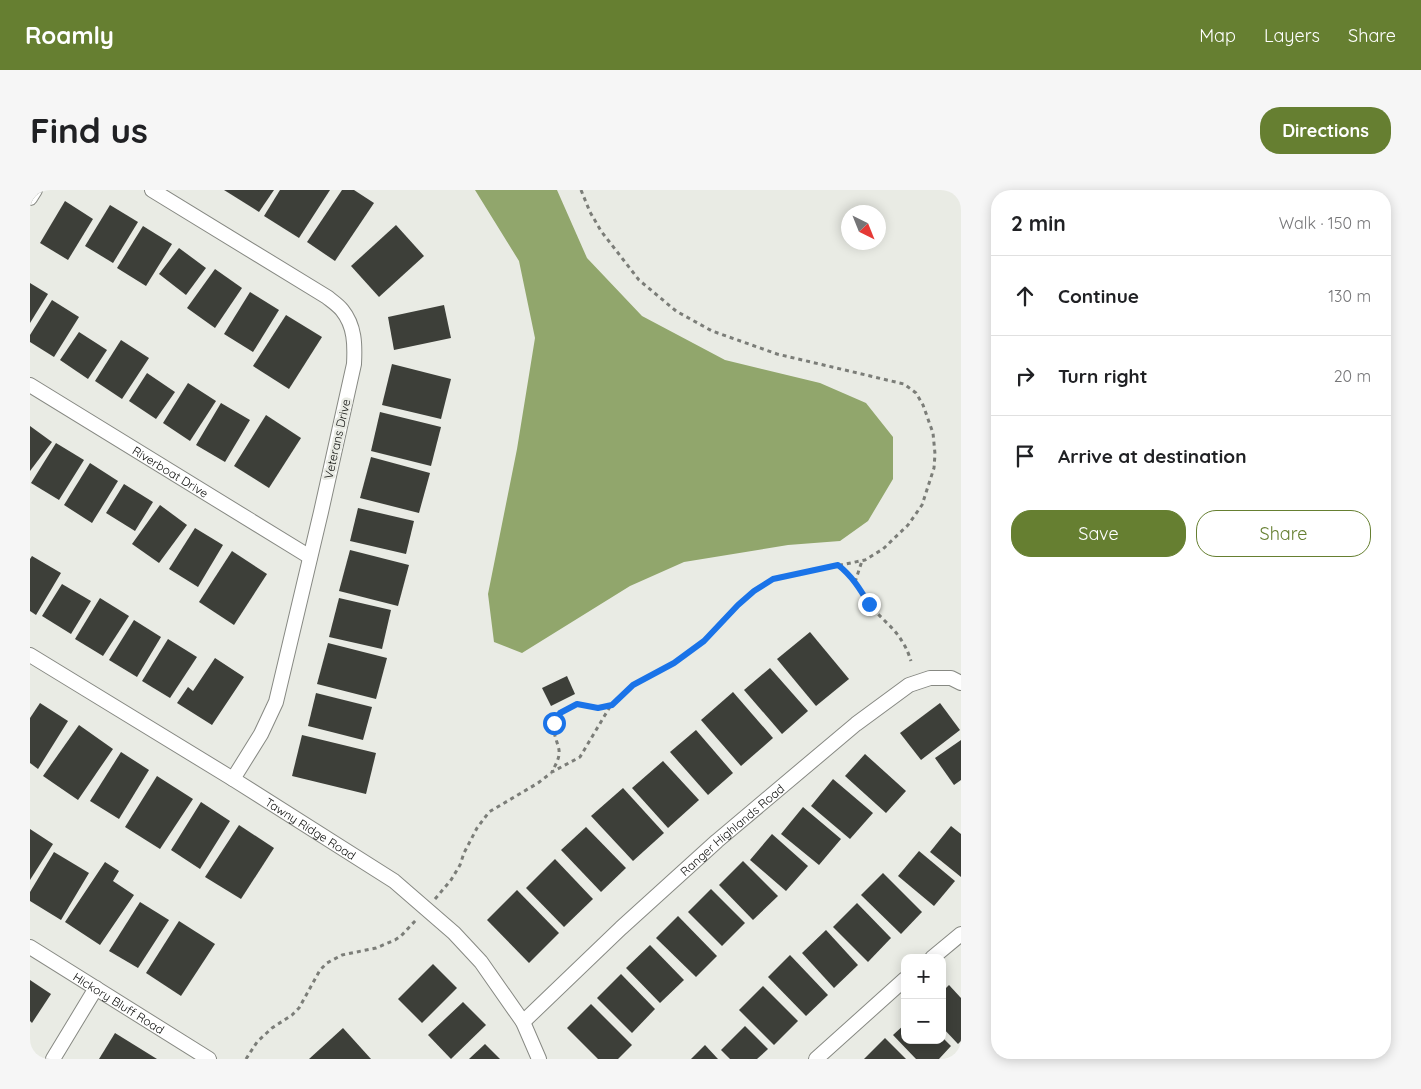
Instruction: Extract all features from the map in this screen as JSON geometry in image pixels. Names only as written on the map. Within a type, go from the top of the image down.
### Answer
[{"type":"street","points":[[30,198],[35,190]]},
{"type":"street","name":"Veterans Drive","points":[[152,190],[327,297],[342,310],[350,325],[355,341],[354,364],[276,702],[261,734],[232,779]]},
{"type":"street","name":"Riverboat Drive","points":[[30,385],[310,557]]},
{"type":"street","name":"Tawny Ridge Road","points":[[30,655],[394,881],[424,911],[454,933],[481,962],[523,1022],[539,1059]]},
{"type":"street","name":"Ranger Highlands Road","points":[[523,1022],[621,928],[717,841],[856,724],[909,685],[930,678],[951,678],[961,683]]},
{"type":"street","points":[[937,954],[961,934]]},
{"type":"street","name":"Hickory Bluff Road","points":[[30,947],[209,1059]]},
{"type":"street","points":[[816,1059],[901,983]]},
{"type":"street","points":[[53,1059],[96,988]]},
{"type":"path","points":[[581,190],[590,212],[601,231],[639,280],[676,311],[712,331],[777,354],[904,384],[916,393],[922,405],[933,433],[935,454],[934,468],[922,505],[908,525],[883,549],[863,560],[773,579],[754,591],[704,641],[674,663],[633,685],[612,705],[580,757],[552,772],[558,761],[559,750],[554,723],[560,713],[577,704],[598,708],[612,705]]},
{"type":"path","points":[[856,582],[863,560]]},
{"type":"path","points":[[838,565],[856,582],[869,604],[898,635],[911,661]]},
{"type":"path","points":[[246,1059],[257,1042],[299,1008],[320,970],[327,963],[342,955],[376,948],[401,936],[451,880],[477,828],[489,812],[538,783],[551,773]]},
{"type":"shaded area","points":[[475,190],[557,190],[587,258],[642,316],[725,360],[820,383],[866,403],[893,437],[893,479],[868,521],[840,541],[788,545],[684,562],[630,586],[522,653],[494,642],[488,594],[517,449],[535,338],[519,261]]},
{"type":"building","points":[[224,190],[274,190],[259,212]]},
{"type":"building","points":[[280,190],[330,190],[299,238],[264,216]]},
{"type":"building","points":[[342,190],[354,190],[374,203],[335,261],[307,242]]},
{"type":"building","points":[[65,201],[93,219],[68,260],[40,243]]},
{"type":"building","points":[[110,205],[138,222],[113,263],[85,246]]},
{"type":"building","points":[[396,225],[424,256],[379,297],[351,266]]},
{"type":"building","points":[[143,226],[172,244],[146,286],[117,268]]},
{"type":"building","points":[[179,248],[206,268],[186,295],[159,274]]},
{"type":"building","points":[[215,269],[242,288],[215,328],[187,308]]},
{"type":"building","points":[[30,283],[48,294],[30,323]]},
{"type":"building","points":[[250,292],[279,310],[253,352],[224,334]]},
{"type":"building","points":[[52,300],[79,317],[54,357],[30,342],[30,335]]},
{"type":"building","points":[[444,305],[451,338],[394,350],[388,317]]},
{"type":"building","points":[[286,315],[322,337],[289,389],[253,366]]},
{"type":"building","points":[[79,332],[107,350],[88,379],[60,360]]},
{"type":"building","points":[[121,340],[149,358],[122,399],[95,381]]},
{"type":"building","points":[[392,364],[451,379],[441,419],[382,405]]},
{"type":"building","points":[[147,373],[175,392],[156,419],[129,401]]},
{"type":"building","points":[[188,383],[216,401],[190,441],[163,423]]},
{"type":"building","points":[[221,403],[250,420],[225,462],[196,445]]},
{"type":"building","points":[[380,412],[441,427],[431,466],[371,451]]},
{"type":"building","points":[[266,415],[301,438],[269,488],[234,466]]},
{"type":"building","points":[[30,426],[52,442],[30,471]]},
{"type":"building","points":[[56,443],[84,460],[59,500],[31,483]]},
{"type":"building","points":[[371,457],[430,473],[419,513],[360,498]]},
{"type":"building","points":[[90,463],[118,481],[92,523],[64,505]]},
{"type":"building","points":[[124,484],[153,502],[135,531],[106,513]]},
{"type":"building","points":[[160,505],[187,525],[159,563],[132,544]]},
{"type":"building","points":[[358,508],[414,521],[406,554],[350,541]]},
{"type":"building","points":[[195,528],[223,545],[198,587],[169,569]]},
{"type":"building","points":[[350,550],[409,565],[398,606],[339,591]]},
{"type":"building","points":[[232,551],[267,574],[234,625],[199,602]]},
{"type":"building","points":[[32,556],[61,573],[36,615],[30,611],[30,559]]},
{"type":"building","points":[[62,584],[91,601],[71,634],[42,616]]},
{"type":"building","points":[[100,598],[129,616],[103,656],[75,639]]},
{"type":"building","points":[[339,598],[391,610],[382,649],[329,637]]},
{"type":"building","points":[[134,620],[161,637],[137,677],[109,660]]},
{"type":"building","points":[[810,632],[849,679],[816,706],[777,659]]},
{"type":"building","points":[[168,639],[197,657],[170,698],[142,681]]},
{"type":"building","points":[[328,643],[387,658],[376,699],[317,684]]},
{"type":"building","points":[[215,658],[244,677],[212,725],[177,703],[188,687],[193,691]]},
{"type":"building","points":[[770,668],[808,711],[782,734],[744,690]]},
{"type":"building","points":[[567,676],[575,694],[551,706],[542,688]]},
{"type":"building","points":[[733,692],[773,738],[741,766],[701,720]]},
{"type":"building","points":[[316,693],[372,707],[363,740],[308,726]]},
{"type":"building","points":[[40,703],[68,721],[38,769],[30,763],[30,718]]},
{"type":"building","points":[[940,703],[960,730],[921,760],[900,733]]},
{"type":"building","points":[[79,725],[113,749],[78,800],[43,776]]},
{"type":"building","points":[[696,730],[733,773],[708,795],[670,752]]},
{"type":"building","points":[[302,735],[376,753],[366,794],[292,776]]},
{"type":"building","points":[[961,740],[961,780],[954,785],[935,758]]},
{"type":"building","points":[[121,752],[149,770],[119,819],[90,801]]},
{"type":"building","points":[[865,754],[906,791],[886,813],[845,776]]},
{"type":"building","points":[[663,761],[699,800],[668,828],[632,788]]},
{"type":"building","points":[[157,776],[193,799],[160,849],[125,827]]},
{"type":"building","points":[[833,779],[873,813],[850,839],[811,806]]},
{"type":"building","points":[[623,788],[664,833],[633,861],[591,816]]},
{"type":"building","points":[[201,802],[230,821],[200,869],[171,850]]},
{"type":"building","points":[[803,807],[841,839],[819,865],[781,834]]},
{"type":"building","points":[[239,825],[274,848],[241,899],[205,877]]},
{"type":"building","points":[[951,826],[961,834],[961,877],[930,852]]},
{"type":"building","points":[[586,827],[626,868],[601,892],[561,850]]},
{"type":"building","points":[[30,829],[53,844],[30,880]]},
{"type":"building","points":[[772,834],[808,866],[786,891],[750,860]]},
{"type":"building","points":[[919,851],[955,881],[934,906],[898,876]]},
{"type":"building","points":[[54,852],[89,873],[61,920],[30,901],[30,892]]},
{"type":"building","points":[[555,859],[593,899],[564,927],[526,888]]},
{"type":"building","points":[[743,861],[778,896],[753,920],[719,885]]},
{"type":"building","points":[[105,862],[119,871],[113,881],[134,895],[100,945],[65,922]]},
{"type":"building","points":[[883,873],[922,912],[901,934],[861,895]]},
{"type":"building","points":[[711,889],[745,923],[722,946],[688,912]]},
{"type":"building","points":[[517,890],[559,933],[529,963],[487,920]]},
{"type":"building","points":[[140,902],[169,920],[138,968],[109,951]]},
{"type":"building","points":[[857,903],[891,938],[868,962],[833,927]]},
{"type":"building","points":[[678,916],[717,956],[696,977],[656,938]]},
{"type":"building","points":[[179,921],[215,944],[181,996],[146,973]]},
{"type":"building","points":[[826,930],[858,965],[834,988],[802,953]]},
{"type":"building","points":[[650,945],[684,980],[660,1003],[626,968]]},
{"type":"building","points":[[790,955],[828,995],[806,1016],[768,977]]},
{"type":"building","points":[[433,964],[457,988],[422,1023],[398,999]]},
{"type":"building","points":[[621,974],[655,1009],[632,1033],[597,998]]},
{"type":"building","points":[[30,980],[51,994],[32,1023],[30,1021]]},
{"type":"building","points":[[949,985],[961,998],[961,1041],[958,1044],[946,1031],[946,988]]},
{"type":"building","points":[[763,986],[798,1021],[774,1045],[739,1010]]},
{"type":"building","points":[[463,1002],[486,1025],[451,1059],[428,1035]]},
{"type":"building","points":[[591,1004],[632,1045],[618,1059],[598,1059],[567,1028]]},
{"type":"building","points":[[745,1026],[768,1049],[757,1059],[730,1059],[721,1050]]},
{"type":"building","points":[[343,1028],[371,1059],[309,1059]]},
{"type":"building","points":[[901,1028],[901,1043],[893,1035]]},
{"type":"building","points":[[115,1033],[157,1059],[99,1059]]},
{"type":"building","points":[[885,1038],[906,1059],[864,1059]]},
{"type":"building","points":[[946,1041],[951,1046],[939,1059],[916,1059],[902,1044],[946,1044]]},
{"type":"building","points":[[485,1044],[500,1059],[469,1059]]},
{"type":"building","points":[[705,1045],[718,1059],[691,1059]]},
{"type":"route","points":[[554,723],[560,713],[577,704],[598,708],[612,705],[633,685],[674,663],[704,641],[738,605],[754,591],[773,579],[838,565],[856,582],[869,604]]}]
